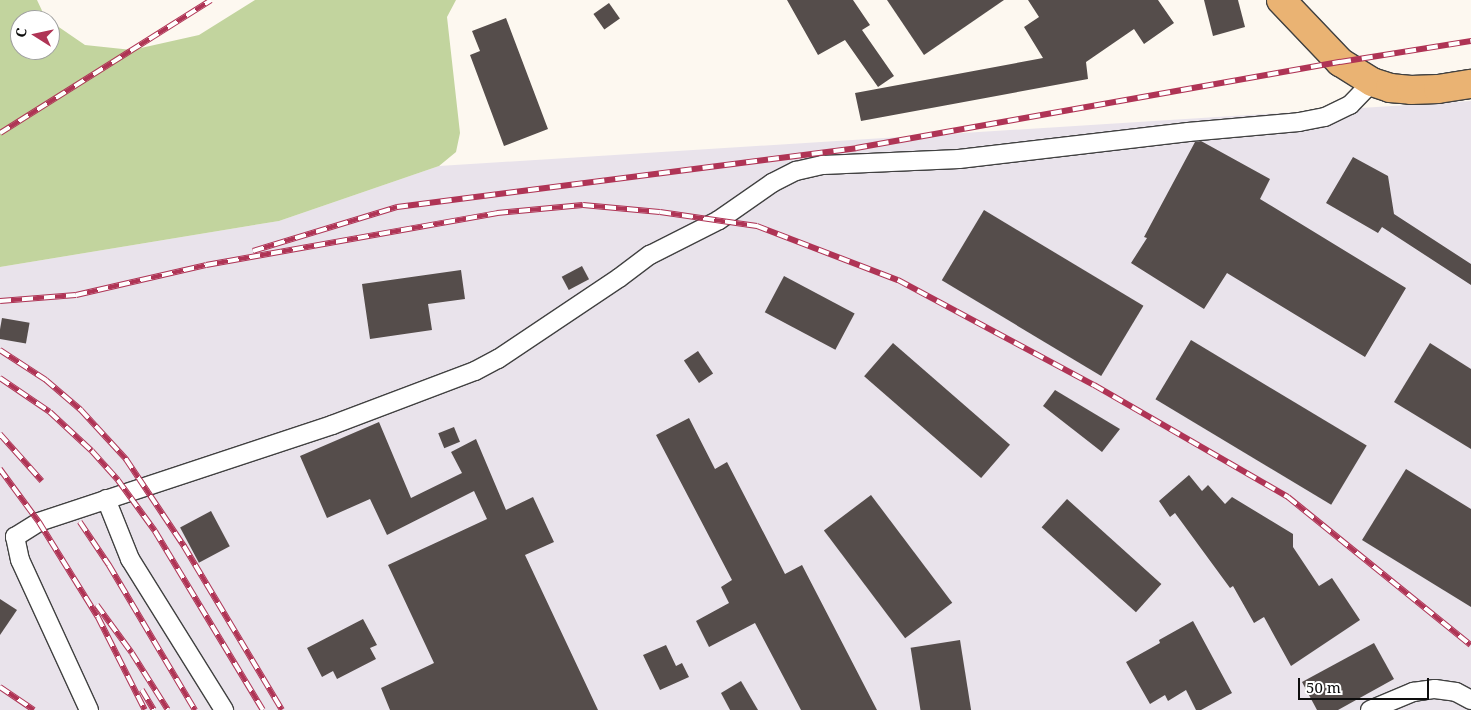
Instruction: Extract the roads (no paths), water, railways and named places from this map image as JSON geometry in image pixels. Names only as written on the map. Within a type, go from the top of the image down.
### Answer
[{"type":"main road","points":[[1281,0],[1340,62],[1372,82],[1390,88],[1411,90],[1438,89],[1471,84]]},
{"type":"street","points":[[89,710],[20,560],[15,537],[40,522],[332,425],[475,371],[620,278],[650,255],[719,220],[772,183],[796,171],[823,165],[959,159],[1188,132],[1299,122],[1325,117],[1350,105],[1372,82]]},
{"type":"street","points":[[106,499],[130,559],[224,710]]},
{"type":"street","points":[[1370,710],[1413,692],[1435,689],[1456,692],[1471,700]]},
{"type":"railway","points":[[0,133],[211,0]]},
{"type":"railway","points":[[253,251],[397,207],[856,148],[1340,62],[1471,41]]},
{"type":"railway","points":[[0,301],[76,295],[206,265],[497,213],[583,205],[660,212],[757,226],[898,280],[1094,385],[1288,497],[1471,645]]},
{"type":"railway","points":[[0,350],[46,380],[81,410],[126,459],[184,546],[282,710]]},
{"type":"railway","points":[[0,378],[50,412],[92,451],[118,480],[155,531],[263,710]]},
{"type":"railway","points":[[0,434],[42,481]]},
{"type":"railway","points":[[0,469],[39,522],[98,617],[145,710]]},
{"type":"railway","points":[[80,522],[109,565],[195,710]]},
{"type":"railway","points":[[97,605],[132,653],[168,710]]},
{"type":"railway","points":[[0,687],[34,710]]},
{"type":"railway","points":[[142,690],[154,710]]}]
